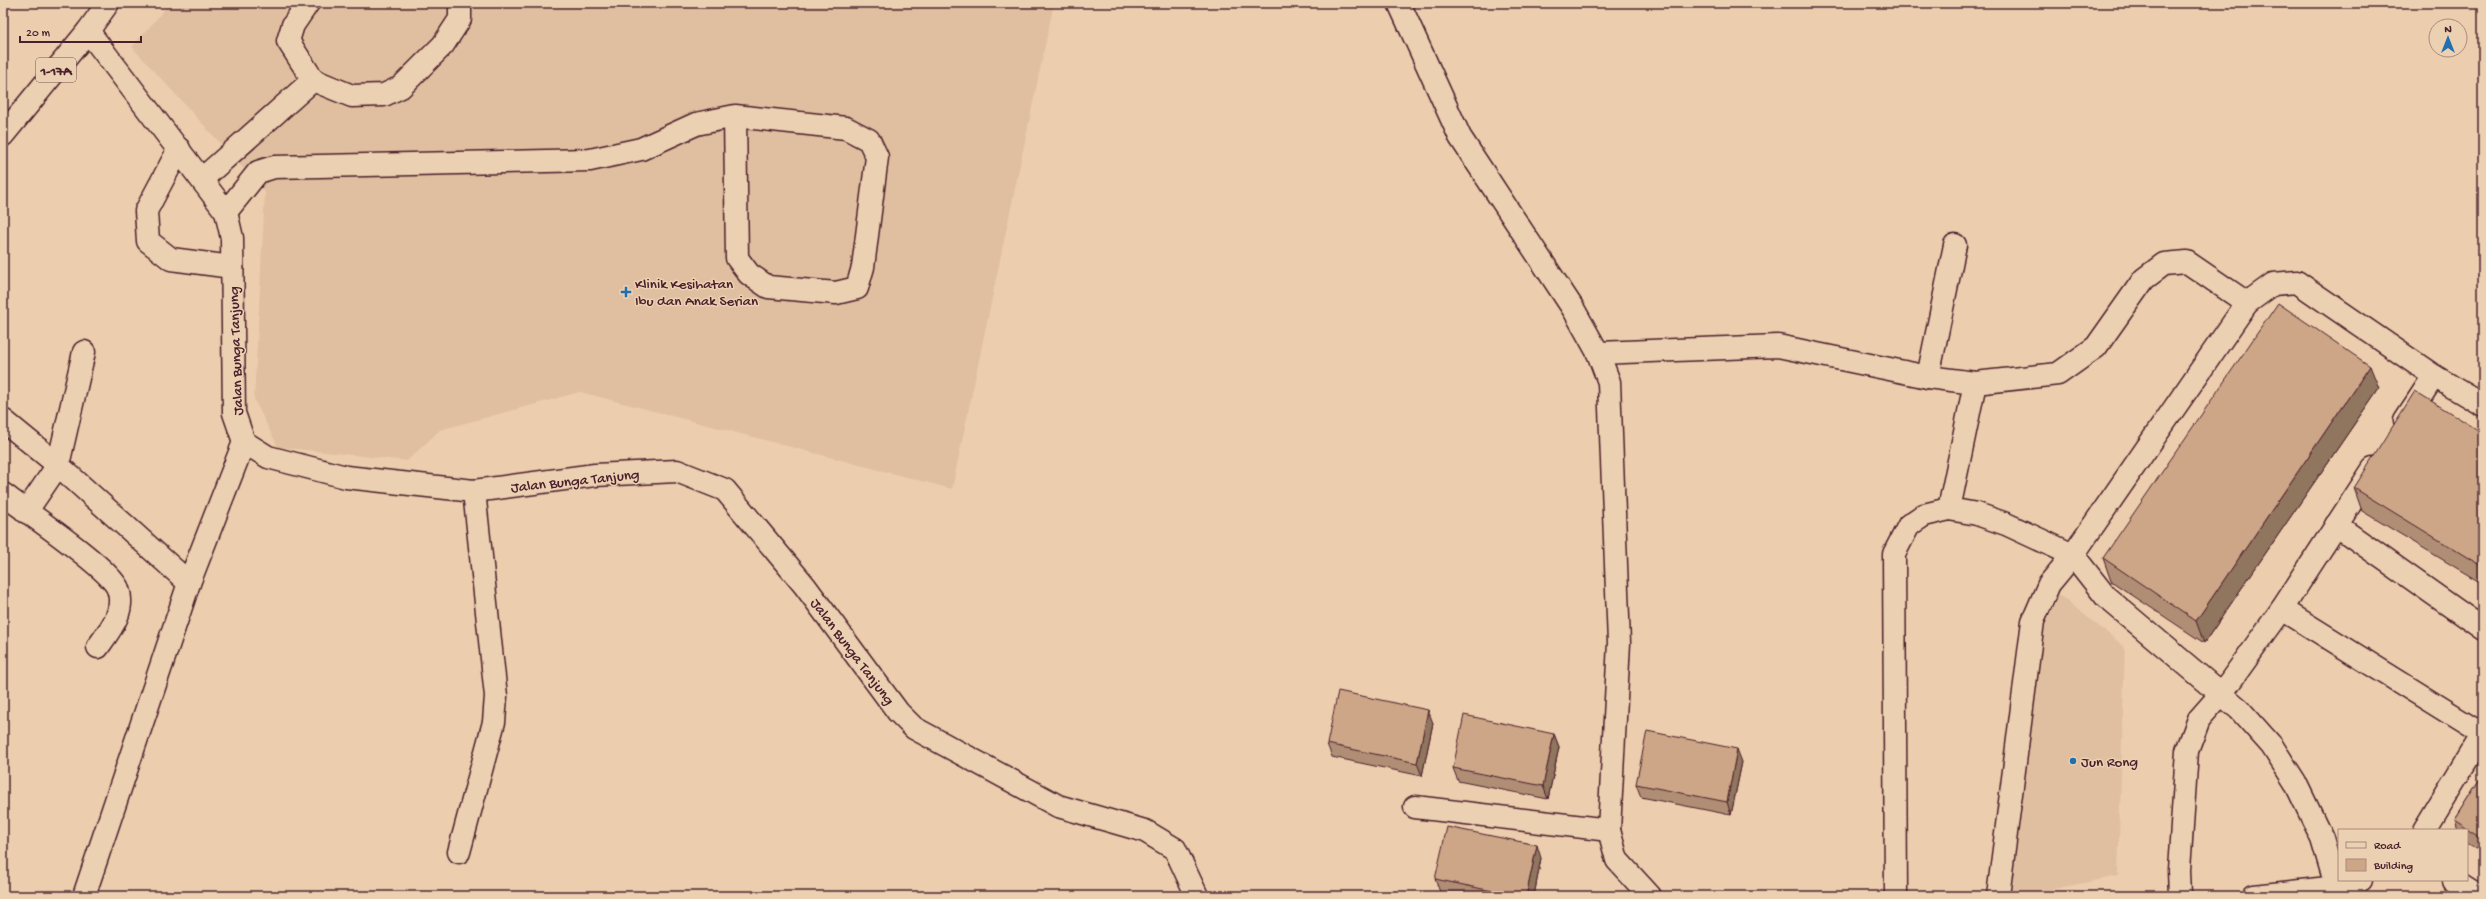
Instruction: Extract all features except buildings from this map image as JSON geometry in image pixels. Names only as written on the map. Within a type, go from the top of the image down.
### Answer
[{"type":"street","name":"1-17A","points":[[3,136],[88,31],[108,3]]},
{"type":"street","points":[[308,3],[293,26],[288,41],[313,80],[352,96],[384,95],[401,87],[444,46],[460,19],[460,3]]},
{"type":"street","points":[[1399,3],[1460,137],[1574,310],[1598,353],[1609,382],[1619,643],[1609,830],[1617,860],[1650,896]]},
{"type":"street","name":"Jalan Bunga Tanjung","points":[[88,31],[226,212],[232,238],[234,413],[244,442],[268,457],[346,477],[474,491],[595,475],[677,471],[725,490],[805,586],[898,712],[914,728],[1058,806],[1145,831],[1175,849],[1197,896]]},
{"type":"street","points":[[202,179],[313,80]]},
{"type":"street","points":[[226,212],[258,172],[274,167],[590,160],[641,149],[696,124],[735,116],[846,128],[869,140],[878,157],[863,267],[857,288],[836,293],[768,287],[749,274],[737,258],[735,116]]},
{"type":"street","points":[[179,149],[146,211],[148,241],[171,259],[232,267]]},
{"type":"street","points":[[1928,377],[1955,245]]},
{"type":"street","points":[[1598,353],[1778,346],[1928,377],[1975,383],[2058,374],[2096,347],[2144,279],[2164,264],[2187,262],[2247,303]]},
{"type":"street","points":[[1998,896],[2033,621],[2049,584],[2073,555],[2247,303],[2273,284],[2297,282],[2434,376],[2483,405]]},
{"type":"street","points":[[26,512],[58,465],[84,352]]},
{"type":"street","points":[[2396,434],[2434,376]]},
{"type":"street","points":[[1949,509],[1975,383]]},
{"type":"street","points":[[3,420],[58,465],[189,583]]},
{"type":"street","points":[[84,896],[189,583],[244,442]]},
{"type":"street","points":[[2180,896],[2179,870],[2187,751],[2200,718],[2221,694],[2282,609],[2383,454]]},
{"type":"street","points":[[459,852],[494,722],[496,696],[474,491]]},
{"type":"street","points":[[3,494],[99,567],[118,589],[120,609],[114,627],[98,647]]},
{"type":"street","points":[[1896,896],[1894,554],[1909,525],[1924,515],[1949,509],[1977,514],[2006,524],[2073,555],[2106,597],[2239,709],[2272,746],[2295,782],[2322,838],[2338,892]]},
{"type":"street","points":[[2336,525],[2483,628]]},
{"type":"street","points":[[2282,609],[2483,733],[2425,829]]},
{"type":"street","points":[[1415,807],[1609,830]]},
{"type":"street","points":[[2254,896],[2338,892],[2359,881]]},
{"type":"street","points":[[2456,881],[2479,896]]},
{"type":"shaded area","name":"Klinik Kesihatan Ibu dan Anak Serian","points":[[170,3],[1054,3],[952,489],[580,392],[440,430],[407,461],[278,447],[254,399],[265,192],[132,47]]},
{"type":"shaded area","name":"Jun Rong","points":[[2057,593],[2125,647],[2118,876],[2019,896],[2007,896],[2044,595]]},
{"type":"place","name":"Klinik Kesihatan Ibu dan Anak Serian","points":[[626,292]]},
{"type":"place","name":"Jun Rong","points":[[2073,761]]}]
